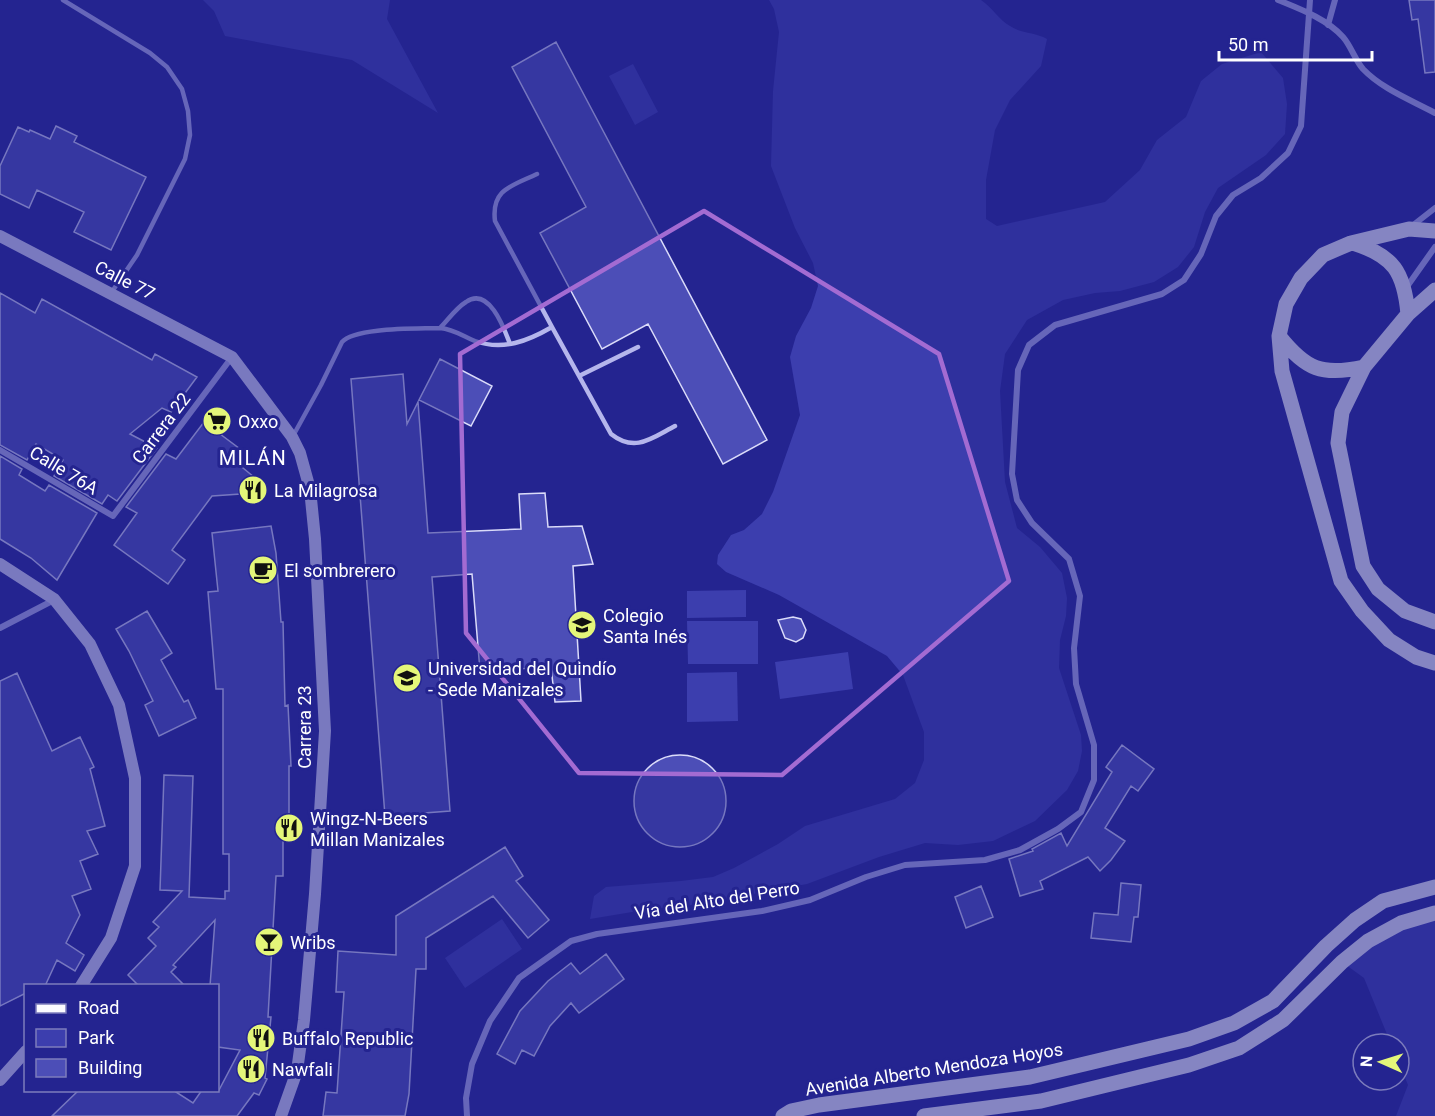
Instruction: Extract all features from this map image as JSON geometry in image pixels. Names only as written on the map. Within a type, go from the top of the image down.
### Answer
[{"type":"main road","points":[[1435,231],[1409,229],[1350,243],[1323,255],[1301,278],[1286,304],[1280,336],[1282,371],[1341,581],[1362,611],[1389,640],[1416,657],[1435,663]]},
{"type":"main road","name":"Calle 77","points":[[0,236],[232,357]]},
{"type":"main road","points":[[1350,243],[1374,250],[1394,266],[1406,289],[1408,314]]},
{"type":"main road","points":[[1435,290],[1408,314],[1364,367],[1342,412],[1338,443],[1363,566],[1378,590],[1405,610],[1435,622]]},
{"type":"main road","points":[[1280,336],[1294,356],[1316,368],[1340,372],[1364,367]]},
{"type":"main road","name":"Carrera 23","points":[[232,357],[292,437],[300,453],[310,489],[315,539],[325,731],[315,894],[304,1020],[297,1071],[281,1116]]},
{"type":"main road","points":[[0,564],[54,599],[90,644],[119,705],[135,778],[135,866],[111,938],[82,984]]},
{"type":"main road","name":"Avenida Alberto Mendoza Hoyos","points":[[783,1116],[791,1111],[819,1105],[1030,1077],[1189,1039],[1234,1023],[1273,1001],[1326,946],[1355,920],[1383,901],[1435,887]]},
{"type":"main road","points":[[924,1116],[1041,1101],[1189,1065],[1239,1048],[1283,1020],[1342,962],[1368,941],[1401,923],[1435,913]]},
{"type":"main road","points":[[0,1080],[24,1053]]},
{"type":"street","points":[[1278,0],[1309,12],[1328,25],[1343,37],[1362,68],[1384,86],[1435,113]]},
{"type":"street","name":"Vía del Alto del Perro","points":[[467,1116],[466,1098],[472,1064],[490,1020],[519,978],[571,941],[597,934],[762,911],[801,903],[866,877],[906,866],[986,860],[1020,850],[1058,829],[1081,812],[1094,780],[1094,745],[1076,684],[1074,648],[1080,596],[1070,560],[1032,523],[1017,500],[1012,474],[1018,370],[1029,345],[1055,325],[1162,294],[1184,280],[1201,254],[1216,216],[1227,202],[1233,195],[1261,178],[1288,153],[1301,126],[1310,0]]},
{"type":"street","points":[[1328,25],[1335,0]]},
{"type":"street","points":[[1409,229],[1435,208]]},
{"type":"street","points":[[1406,289],[1435,247]]},
{"type":"street","name":"Carrera 22","points":[[113,516],[232,357]]},
{"type":"street","name":"Calle 76A","points":[[0,450],[113,516]]},
{"type":"street","points":[[0,628],[54,599]]},
{"type":"lane","points":[[63,0],[150,53],[168,67],[182,89],[188,111],[190,135],[185,159],[137,255],[111,293]]},
{"type":"lane","points":[[537,174],[501,191],[495,203],[494,212],[495,222],[552,327],[611,434],[628,444],[641,443],[675,426]]},
{"type":"lane","points":[[440,328],[465,302],[473,298],[482,300],[494,308],[510,344]]},
{"type":"lane","points":[[292,437],[346,337],[371,332],[440,328],[486,344],[510,344],[530,339],[552,327]]},
{"type":"lane","points":[[579,376],[638,347]]},
{"type":"highlighted area","points":[[704,211],[939,354],[1009,581],[782,775],[579,773],[466,633],[460,354]]},
{"type":"green space","points":[[203,0],[390,0],[387,19],[438,113],[352,60],[225,36],[214,11]]},
{"type":"green space","points":[[769,0],[981,0],[1010,26],[1047,39],[1041,66],[1010,100],[995,130],[986,180],[986,219],[997,226],[1105,202],[1140,170],[1157,140],[1186,117],[1201,81],[1222,64],[1261,52],[1283,78],[1287,104],[1285,134],[1266,155],[1218,188],[1205,212],[1194,247],[1178,267],[1154,282],[1120,291],[1095,293],[1063,300],[1027,320],[1005,354],[1000,391],[1005,482],[1017,528],[1040,547],[1062,573],[1067,598],[1066,616],[1060,640],[1059,668],[1081,735],[1082,751],[1078,771],[1067,790],[1035,821],[993,841],[958,845],[925,843],[879,857],[807,884],[699,904],[590,919],[594,896],[606,887],[713,877],[778,844],[805,826],[895,799],[915,783],[924,760],[924,732],[903,675],[887,656],[779,595],[726,572],[717,564],[718,555],[731,535],[744,530],[762,514],[773,492],[800,415],[790,357],[796,336],[811,308],[818,286],[813,263],[795,228],[771,166],[773,91],[779,32],[774,9]]},
{"type":"green space","points":[[633,64],[658,112],[635,125],[609,76]]},
{"type":"green space","points":[[746,590],[746,617],[687,618],[687,591]]},
{"type":"green space","points":[[687,621],[758,621],[758,664],[688,664]]},
{"type":"green space","points":[[848,652],[853,689],[780,699],[775,662]]},
{"type":"green space","points":[[737,672],[738,721],[687,722],[687,673]]},
{"type":"green space","points":[[1435,913],[1435,1116],[1396,1116],[1405,1092],[1411,1092],[1411,1032],[1386,1032],[1364,978],[1342,962]]},
{"type":"green space","points":[[502,919],[522,949],[465,988],[445,958]]},
{"type":"building","points":[[1409,0],[1435,0],[1435,72],[1425,73],[1418,19],[1412,20]]},
{"type":"building","points":[[556,42],[767,440],[723,464],[648,324],[602,349],[540,233],[586,207],[512,67]]},
{"type":"building","points":[[56,126],[77,136],[74,142],[146,177],[111,250],[74,232],[84,212],[37,190],[29,208],[0,194],[0,166],[18,127],[50,139]]},
{"type":"building","points":[[0,293],[35,313],[42,299],[152,360],[155,354],[197,377],[171,412],[162,408],[130,434],[157,448],[117,501],[108,495],[102,504],[54,476],[63,460],[36,444],[27,460],[0,445]]},
{"type":"building","points":[[440,359],[492,386],[471,426],[419,400]]},
{"type":"building","points":[[403,374],[407,424],[418,402],[428,533],[521,529],[519,494],[545,493],[548,527],[582,526],[593,564],[573,566],[581,701],[555,702],[551,667],[480,671],[472,574],[432,577],[450,811],[385,816],[351,379]]},
{"type":"building","points":[[204,422],[244,452],[237,463],[254,477],[255,493],[212,496],[172,550],[185,560],[168,584],[114,545],[137,513],[126,507],[166,454],[176,459]]},
{"type":"building","points":[[0,456],[22,469],[19,475],[45,491],[49,485],[97,513],[57,580],[31,558],[0,539]]},
{"type":"building","points":[[271,526],[276,553],[281,622],[283,622],[285,706],[288,705],[291,766],[289,766],[289,822],[283,822],[283,876],[276,876],[268,1017],[271,1017],[265,1078],[267,1079],[259,1095],[254,1093],[237,1116],[52,1116],[77,1092],[176,1092],[193,1103],[201,1092],[219,1092],[240,1050],[219,1047],[219,984],[210,984],[215,920],[173,965],[176,967],[171,972],[183,984],[137,984],[128,975],[156,946],[148,938],[159,927],[153,922],[182,891],[160,890],[164,775],[193,776],[189,897],[225,899],[225,891],[229,891],[229,854],[223,854],[223,689],[216,689],[208,592],[218,591],[212,533]]},
{"type":"building","points":[[147,611],[172,653],[161,660],[184,702],[188,700],[196,718],[159,736],[145,705],[153,701],[116,629]]},
{"type":"building","points":[[793,617],[801,619],[806,630],[803,638],[796,642],[785,638],[778,620]]},
{"type":"building","points":[[17,673],[52,751],[80,737],[94,767],[90,769],[105,826],[87,831],[98,854],[80,861],[91,889],[72,896],[80,915],[66,943],[84,955],[75,971],[57,960],[46,984],[24,984],[24,994],[0,1006],[0,681]]},
{"type":"building","points":[[1122,745],[1154,769],[1138,791],[1131,786],[1105,828],[1125,841],[1100,871],[1088,857],[1040,881],[1043,889],[1020,896],[1009,859],[1033,851],[1032,849],[1061,833],[1067,846],[1112,772],[1106,767]]},
{"type":"building","points":[[680,755],[697,759],[712,769],[722,784],[726,801],[722,818],[712,833],[697,843],[680,847],[663,843],[648,833],[638,818],[634,801],[638,784],[648,769],[663,759]]},
{"type":"building","points":[[505,847],[523,876],[516,881],[549,920],[528,938],[493,896],[426,938],[426,969],[416,969],[409,1094],[405,1116],[323,1116],[326,1092],[337,1093],[344,992],[336,992],[338,951],[396,955],[396,916]]},
{"type":"building","points":[[1121,883],[1141,885],[1138,917],[1134,917],[1131,942],[1091,938],[1094,913],[1118,915]]},
{"type":"building","points":[[981,886],[993,917],[966,928],[955,897]]},
{"type":"building","points":[[606,954],[624,979],[579,1013],[571,1003],[550,1026],[534,1056],[522,1050],[515,1064],[497,1054],[520,1011],[548,981],[571,963],[580,974]]},
{"type":"place","name":"Oxxo","points":[[217,421]]},
{"type":"place","name":"La Milagrosa","points":[[253,490]]},
{"type":"place","name":"El sombrerero","points":[[263,570]]},
{"type":"place","name":"Colegio Santa Inés","points":[[582,625]]},
{"type":"place","name":"Universidad del Quindío - Sede Manizales","points":[[407,678]]},
{"type":"place","name":"Wingz-N-Beers Millan Manizales","points":[[289,828]]},
{"type":"place","name":"Wribs","points":[[269,942]]},
{"type":"place","name":"Buffalo Republic","points":[[261,1038]]},
{"type":"place","name":"Nawfali","points":[[251,1069]]},
{"type":"district","name":"MILÁN","points":[[253,458]]}]
